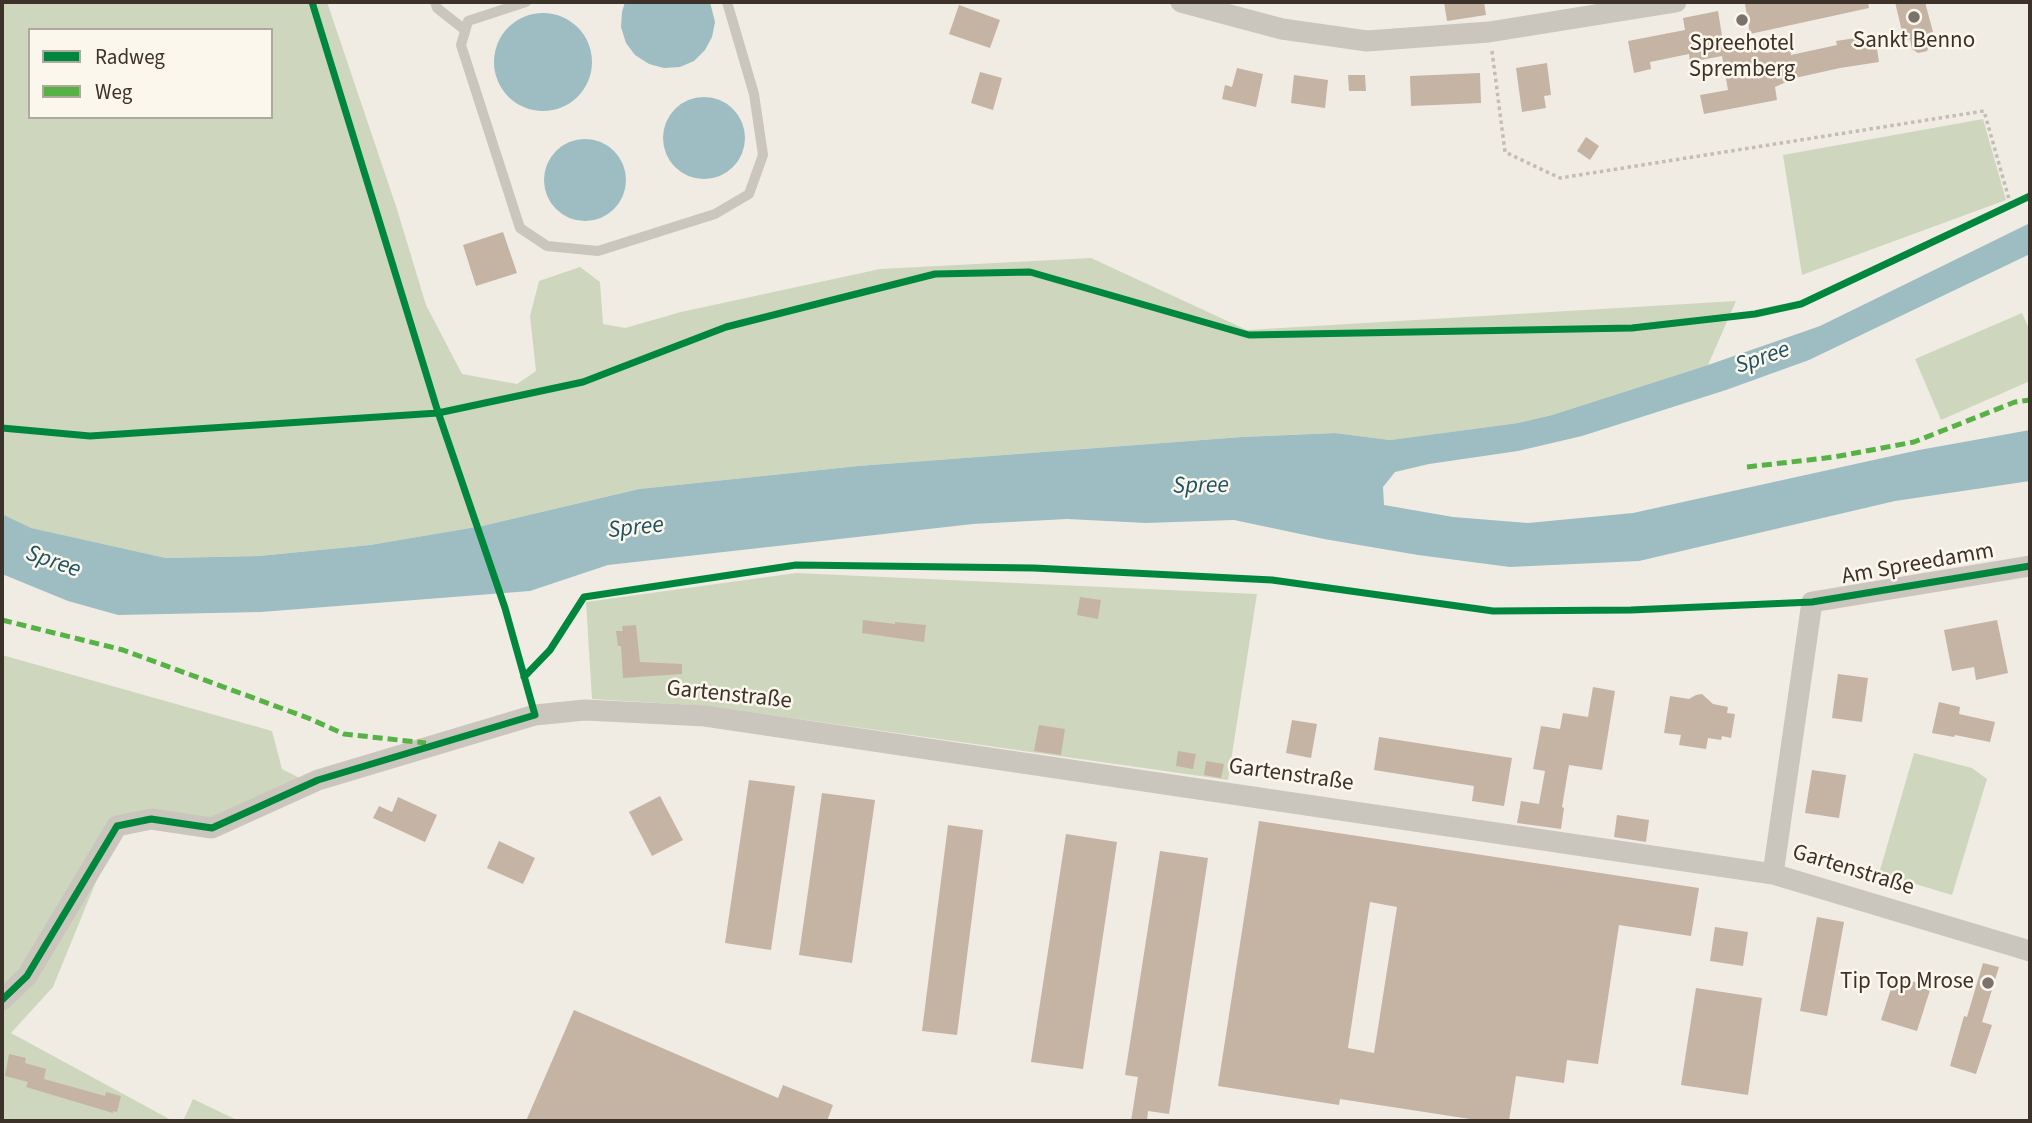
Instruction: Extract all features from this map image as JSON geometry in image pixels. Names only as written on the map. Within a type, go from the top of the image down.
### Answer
[{"type":"street","points":[[1181,2],[1282,29],[1367,41],[1489,33],[1676,2]]},
{"type":"street","name":"Am Spreedamm","points":[[1773,874],[1812,602],[2030,566]]},
{"type":"street","name":"Gartenstraße","points":[[2,1000],[27,976],[117,826],[151,819],[212,828],[318,780],[535,715],[585,710],[705,716],[1773,874],[2030,951]]},
{"type":"lane","points":[[435,2],[437,8],[465,30]]},
{"type":"lane","points":[[526,2],[468,20],[461,45],[520,228],[547,246],[598,251],[715,214],[749,194],[763,155],[754,94],[727,2]]},
{"type":"path","points":[[1489,33],[1505,152],[1560,178],[1984,111],[2011,206]]},
{"type":"path","points":[[1998,212],[2021,201]]},
{"type":"green space","points":[[2,2],[327,2],[396,206],[426,305],[462,374],[517,384],[536,371],[530,316],[539,281],[580,267],[600,282],[603,324],[625,328],[681,312],[880,269],[1091,258],[1247,330],[1736,301],[1708,365],[1552,415],[1518,423],[1390,440],[1335,433],[1242,437],[858,466],[639,489],[482,526],[370,545],[259,556],[166,558],[30,528],[2,514]]},
{"type":"green space","points":[[1983,119],[2006,200],[1802,275],[1783,155]]},
{"type":"green space","points":[[2022,313],[2030,331],[2030,381],[1941,420],[1915,359]]},
{"type":"green space","points":[[796,573],[1257,594],[1228,780],[707,706],[592,699],[586,602]]},
{"type":"green space","points":[[2,655],[272,731],[282,769],[321,789],[211,834],[150,823],[115,835],[53,987],[11,1033],[173,1121],[2,1121]]},
{"type":"green space","points":[[1914,753],[1972,768],[1987,779],[1952,895],[1889,876],[1880,870]]},
{"type":"green space","points":[[193,1099],[239,1121],[183,1121]]},
{"type":"water","points":[[625,2],[710,2],[715,22],[712,37],[705,50],[694,61],[680,67],[664,68],[649,64],[635,55],[626,43],[621,27]]},
{"type":"water","points":[[543,13],[562,17],[578,27],[588,43],[592,62],[588,81],[578,97],[562,107],[543,111],[524,107],[508,97],[498,81],[494,62],[498,43],[508,27],[524,17]]},
{"type":"water","points":[[704,97],[720,100],[733,109],[742,122],[745,138],[742,154],[733,167],[720,176],[704,179],[688,176],[675,167],[666,154],[663,138],[666,122],[675,109],[688,100]]},
{"type":"water","points":[[585,139],[601,142],[614,151],[623,164],[626,180],[623,196],[614,209],[601,218],[585,221],[569,218],[556,209],[547,196],[544,180],[547,164],[556,151],[569,142]]},
{"type":"water","name":"Spree","points":[[2030,223],[2030,254],[1809,360],[1582,436],[1518,451],[1429,464],[1395,472],[1383,487],[1384,505],[1453,517],[1528,523],[1633,513],[1919,450],[2030,430],[2030,481],[1895,501],[1639,561],[1510,567],[1324,539],[1234,520],[1146,523],[1067,519],[973,524],[608,565],[530,591],[261,612],[118,615],[68,601],[2,574],[2,514],[31,528],[166,558],[259,556],[370,545],[482,526],[639,489],[858,466],[1242,437],[1335,433],[1390,440],[1518,423],[1552,415],[1708,365],[1820,326]]},
{"type":"building","points":[[1444,2],[1484,2],[1486,15],[1447,21]]},
{"type":"building","points":[[1868,2],[1869,8],[1750,34],[1745,4]]},
{"type":"building","name":"Sankt Benno","points":[[1895,2],[1925,2],[1933,32],[1927,34],[1930,44],[1927,51],[1918,53],[1912,49],[1910,39],[1904,40]]},
{"type":"building","points":[[959,5],[1000,20],[990,48],[949,34]]},
{"type":"building","points":[[1718,11],[1724,48],[1763,40],[1766,53],[1790,49],[1791,55],[1837,45],[1836,41],[1875,35],[1879,62],[1795,78],[1775,87],[1777,100],[1704,114],[1700,95],[1728,90],[1722,56],[1690,62],[1689,54],[1650,62],[1651,69],[1634,73],[1628,41],[1685,30],[1683,18]]},
{"type":"building","points":[[1547,63],[1551,95],[1544,96],[1546,108],[1522,112],[1516,68]]},
{"type":"building","points":[[1237,68],[1263,74],[1256,107],[1222,99],[1225,85],[1232,87]]},
{"type":"building","points":[[980,72],[1002,78],[993,110],[971,103]]},
{"type":"building","points":[[1480,73],[1481,103],[1411,106],[1410,76]]},
{"type":"building","points":[[1294,75],[1328,80],[1325,108],[1291,103]]},
{"type":"building","points":[[1348,75],[1365,75],[1366,91],[1349,91]]},
{"type":"building","points":[[1586,137],[1599,146],[1590,160],[1577,151]]},
{"type":"building","points":[[503,232],[517,273],[476,286],[463,245]]},
{"type":"building","points":[[1080,597],[1101,600],[1098,619],[1077,615]]},
{"type":"building","points":[[863,620],[926,625],[924,642],[862,633]]},
{"type":"building","points":[[1997,620],[2008,673],[1976,680],[1974,667],[1952,671],[1944,630]]},
{"type":"building","points":[[636,625],[640,662],[682,664],[682,674],[623,678],[621,646],[618,646],[616,631],[623,631],[622,626]]},
{"type":"building","points":[[1838,674],[1868,678],[1862,722],[1832,718]]},
{"type":"building","points":[[1593,687],[1615,691],[1602,770],[1569,765],[1561,829],[1517,823],[1521,801],[1539,804],[1545,771],[1533,769],[1541,726],[1560,729],[1563,713],[1588,717]]},
{"type":"building","points":[[1702,694],[1713,704],[1728,707],[1727,713],[1735,714],[1731,738],[1708,738],[1706,749],[1679,745],[1681,735],[1664,733],[1670,696],[1689,699]]},
{"type":"building","points":[[1939,702],[1960,707],[1959,714],[1995,722],[1990,742],[1932,733]]},
{"type":"building","points":[[1292,720],[1317,724],[1311,758],[1286,753]]},
{"type":"building","points":[[1039,725],[1065,729],[1061,755],[1034,751]]},
{"type":"building","points":[[1379,737],[1512,758],[1504,806],[1472,801],[1474,786],[1374,770]]},
{"type":"building","points":[[1178,751],[1196,754],[1193,769],[1176,766]]},
{"type":"building","points":[[1206,761],[1224,764],[1221,778],[1204,775]]},
{"type":"building","points":[[1812,770],[1846,775],[1839,818],[1805,813]]},
{"type":"building","points":[[749,780],[795,786],[771,950],[725,943]]},
{"type":"building","points":[[822,793],[875,800],[852,963],[799,955]]},
{"type":"building","points":[[660,796],[683,840],[652,856],[629,812]]},
{"type":"building","points":[[398,797],[437,815],[425,842],[373,818],[379,806],[392,812]]},
{"type":"building","points":[[1617,815],[1649,820],[1646,842],[1614,837]]},
{"type":"building","points":[[1259,821],[1699,888],[1691,936],[1619,925],[1598,1064],[1567,1060],[1564,1083],[1516,1076],[1509,1121],[1483,1121],[1340,1099],[1339,1105],[1218,1086]],"holes":[[[1370,902],[1397,907],[1374,1053],[1348,1048]]]},
{"type":"building","points":[[948,825],[983,830],[957,1035],[922,1031]]},
{"type":"building","points":[[1066,834],[1117,842],[1083,1069],[1031,1062]]},
{"type":"building","points":[[499,841],[535,858],[523,884],[487,868]]},
{"type":"building","points":[[1160,851],[1208,858],[1169,1114],[1148,1111],[1147,1121],[1131,1121],[1138,1077],[1125,1075]]},
{"type":"building","points":[[1817,917],[1844,922],[1827,1016],[1800,1011]]},
{"type":"building","points":[[1715,927],[1748,932],[1743,966],[1710,961]]},
{"type":"building","points":[[1983,963],[1999,967],[1982,1022],[1992,1025],[1976,1074],[1950,1066]]},
{"type":"building","points":[[1895,976],[1931,987],[1917,1031],[1881,1020]]},
{"type":"building","points":[[1696,988],[1762,998],[1748,1095],[1681,1085]]},
{"type":"building","points":[[574,1010],[778,1098],[783,1085],[833,1105],[827,1121],[526,1121]]},
{"type":"building","points":[[9,1054],[26,1058],[25,1063],[46,1069],[44,1079],[105,1096],[106,1092],[121,1096],[117,1112],[26,1087],[28,1082],[5,1076]]},
{"type":"marked path","points":[[1747,467],[1834,457],[1914,442],[2015,402],[2030,400]]},
{"type":"marked path","points":[[2,620],[123,650],[308,718],[344,734],[426,743]]},
{"type":"cycle path","points":[[2,1000],[27,976],[117,826],[151,819],[212,828],[318,780],[535,715],[505,608],[437,409],[312,2]]},
{"type":"cycle path","points":[[2,428],[90,436],[438,413],[583,382],[726,327],[935,274],[1030,272],[1249,335],[1632,328],[1755,314],[1801,304],[2030,196]]},
{"type":"cycle path","points":[[524,677],[550,650],[584,597],[796,565],[1034,568],[1272,580],[1493,611],[1631,610],[1812,602],[2030,566]]},
{"type":"place","name":"Sankt Benno","points":[[1914,17]]},
{"type":"place","name":"Spreehotel Spremberg","points":[[1742,20]]},
{"type":"place","name":"Tip Top Mrose","points":[[1988,983]]}]
